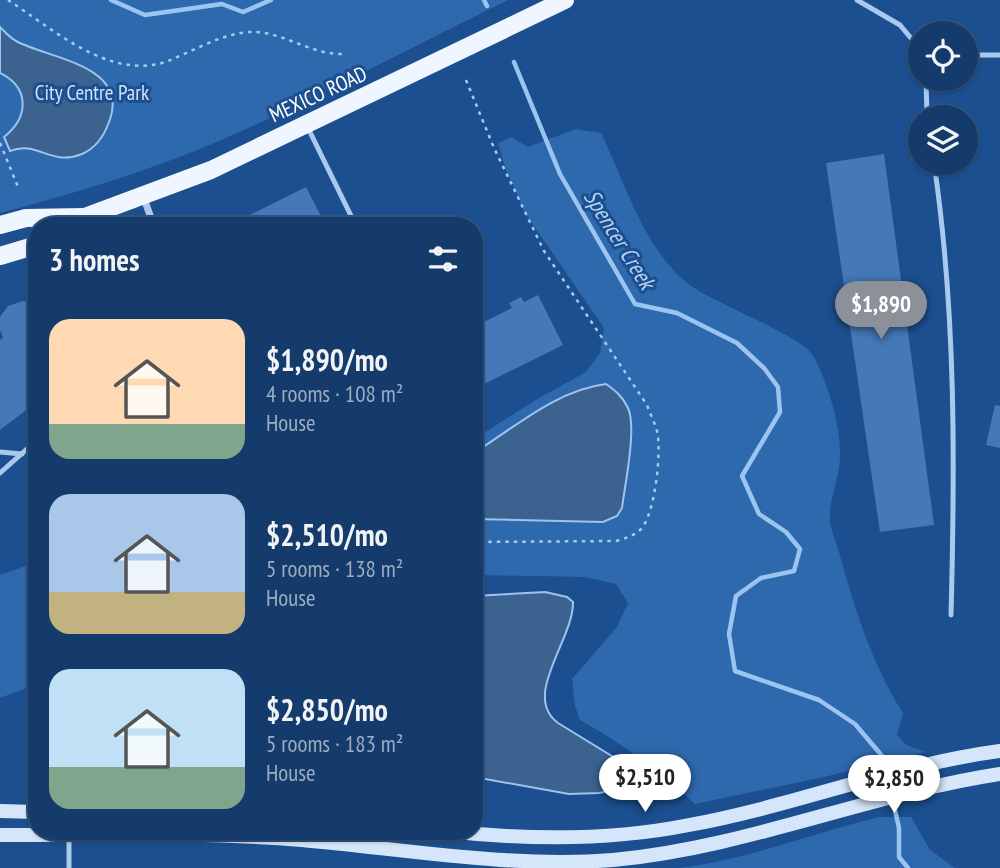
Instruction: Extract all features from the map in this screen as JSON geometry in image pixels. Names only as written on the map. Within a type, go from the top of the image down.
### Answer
[{"type":"main road","name":"MEXICO ROAD","points":[[88,217],[211,170],[565,0]]},
{"type":"main road","name":"MEXICO ROAD","points":[[0,225],[28,218]]},
{"type":"main road","points":[[0,256],[28,248]]},
{"type":"street","points":[[143,196],[151,217]]},
{"type":"street","points":[[483,835],[579,838],[626,835],[689,825],[924,765],[1000,751]]},
{"type":"street","points":[[287,840],[443,854],[576,862],[651,855],[703,846],[850,808],[1000,774]]},
{"type":"street","points":[[0,811],[28,812]]},
{"type":"street","points":[[0,835],[28,834]]},
{"type":"lane","points":[[857,0],[900,25],[908,35]]},
{"type":"lane","points":[[978,55],[1000,55]]},
{"type":"lane","points":[[306,125],[352,217]]},
{"type":"lane","points":[[936,175],[944,233],[955,470],[951,615]]},
{"type":"lane","points":[[0,473],[28,448]]},
{"type":"lane","points":[[0,452],[22,454]]},
{"type":"lane","points":[[69,840],[69,868]]},
{"type":"path","points":[[8,0],[84,50],[138,67],[164,62],[222,39],[251,32],[267,34],[326,53],[343,54]]},
{"type":"path","points":[[466,80],[489,137],[544,251],[647,405],[658,433],[658,464],[650,507],[643,526],[632,536],[616,541],[483,542]]},
{"type":"path","points":[[0,143],[18,187]]},
{"type":"green space","name":"City Centre Park","points":[[0,0],[508,0],[324,92],[212,144],[107,182],[0,213]]},
{"type":"green space","points":[[576,129],[601,133],[636,213],[658,251],[672,268],[699,291],[793,339],[814,357],[824,379],[838,429],[840,461],[830,508],[832,529],[865,635],[882,675],[903,713],[897,735],[906,745],[926,752],[695,804],[640,758],[580,720],[575,706],[572,679],[617,627],[628,603],[616,584],[585,577],[483,575],[483,519],[603,522],[617,516],[622,507],[628,462],[606,384],[570,394],[554,402],[483,447],[483,433],[586,372],[600,353],[604,328],[525,213],[505,167],[498,143],[511,137],[528,147]]},
{"type":"green space","points":[[28,565],[28,688],[0,698],[0,575]]},
{"type":"green space","points":[[879,817],[911,817],[930,850],[955,868],[678,868],[754,853]]},
{"type":"shaded area","points":[[0,27],[16,41],[83,67],[98,76],[108,88],[113,103],[109,122],[95,145],[82,154],[71,157],[53,156],[29,149],[10,151],[4,137],[18,121],[23,103],[17,87],[0,73]]},
{"type":"shaded area","points":[[606,384],[628,408],[631,442],[622,508],[617,516],[603,522],[483,519],[483,447],[554,402],[588,388]]},
{"type":"shaded area","points":[[545,592],[567,597],[573,602],[566,633],[547,683],[545,698],[548,712],[558,723],[615,758],[628,772],[629,778],[624,788],[599,793],[569,794],[483,779],[483,595]]},
{"type":"building","points":[[884,154],[934,525],[880,532],[826,163]]},
{"type":"building","points":[[306,187],[321,217],[246,217]]},
{"type":"building","points":[[538,295],[563,345],[483,385],[483,322],[512,308],[509,303],[521,297],[524,302]]},
{"type":"building","points":[[23,301],[28,302],[28,409],[0,430],[0,340],[3,337],[0,317],[8,306]]},
{"type":"building","points":[[995,405],[1000,406],[1000,448],[986,445]]},
{"type":"waterway","points":[[111,0],[145,15],[222,4],[243,12],[271,0]]},
{"type":"waterway","name":"Spencer Creek","points":[[484,0],[487,6]]},
{"type":"waterway","name":"Spencer Creek","points":[[514,62],[560,174],[635,304],[677,313],[737,343],[764,368],[778,387],[780,412],[742,476],[759,514],[786,532],[800,549],[794,571],[761,578],[736,596],[729,634],[735,671],[819,700],[855,724],[883,757],[899,828],[899,857],[908,868]]}]
